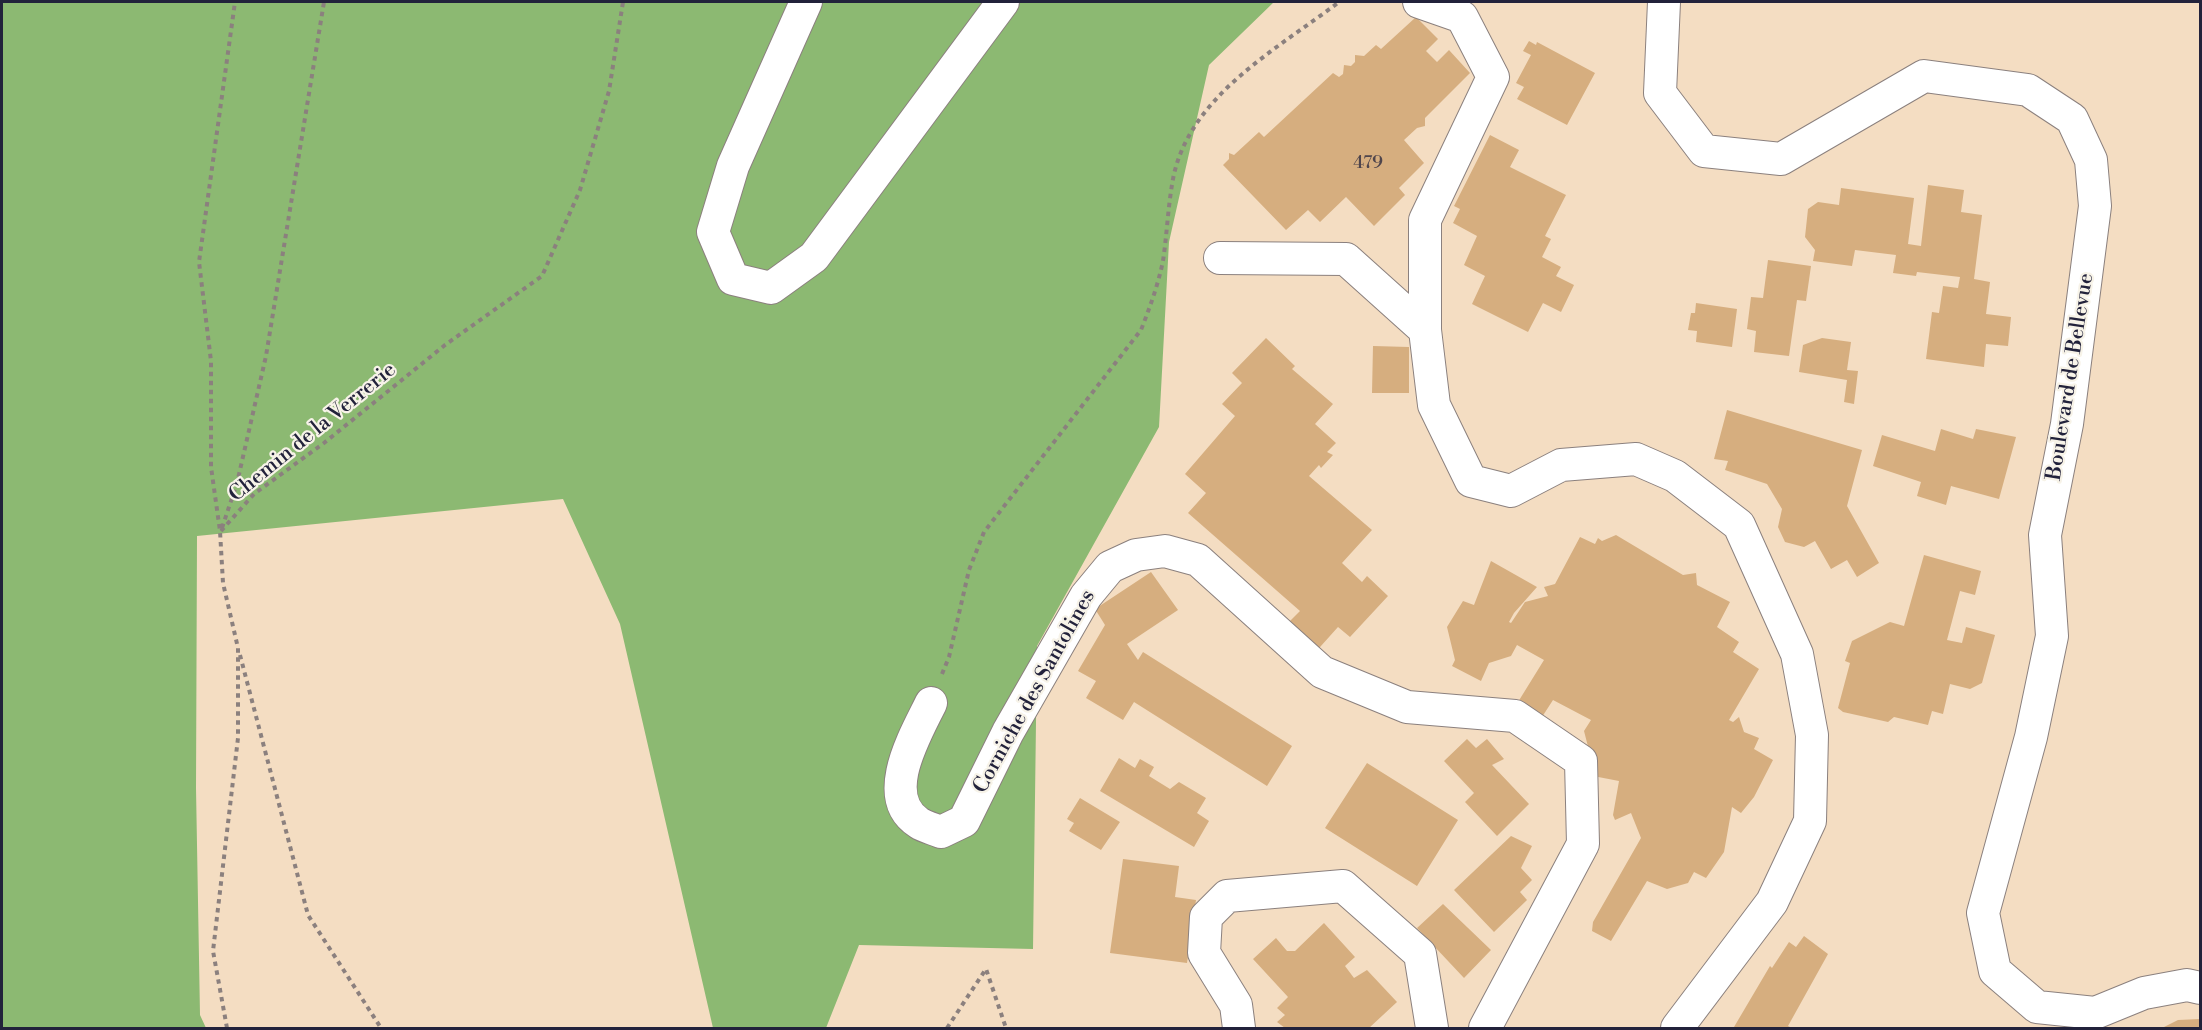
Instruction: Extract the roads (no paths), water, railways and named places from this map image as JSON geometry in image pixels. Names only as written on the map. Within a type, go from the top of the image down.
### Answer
[{"type":"street","points":[[806,2],[733,166],[713,232],[733,279],[771,288],[814,256],[1003,2]]},
{"type":"street","points":[[1419,2],[1462,16],[1493,77],[1425,220],[1425,330],[1434,405],[1471,481],[1511,491],[1561,465],[1636,459],[1675,476],[1739,525],[1797,654],[1812,735],[1810,821],[1772,902],[1677,1029]]},
{"type":"street","name":"Boulevard de Bellevue","points":[[1664,2],[1660,93],[1704,151],[1782,159],[1924,76],[2028,90],[2072,119],[2091,160],[2095,206],[2067,424],[2045,535],[2052,636],[2031,737],[1983,913],[1995,971],[2037,1007],[2095,1013],[2144,993],[2187,985],[2200,988]]},
{"type":"street","points":[[1220,258],[1346,259],[1425,330]]},
{"type":"street","name":"Corniche des Santolines","points":[[931,703],[905,760],[899,784],[907,812],[919,823],[941,832],[964,821],[1008,732],[1086,596],[1110,567],[1136,555],[1165,551],[1198,560],[1322,672],[1407,707],[1515,716],[1581,761],[1583,844],[1485,1029]]},
{"type":"street","points":[[1239,1029],[1236,1005],[1204,953],[1206,917],[1227,896],[1343,886],[1420,954],[1432,1029]]}]
